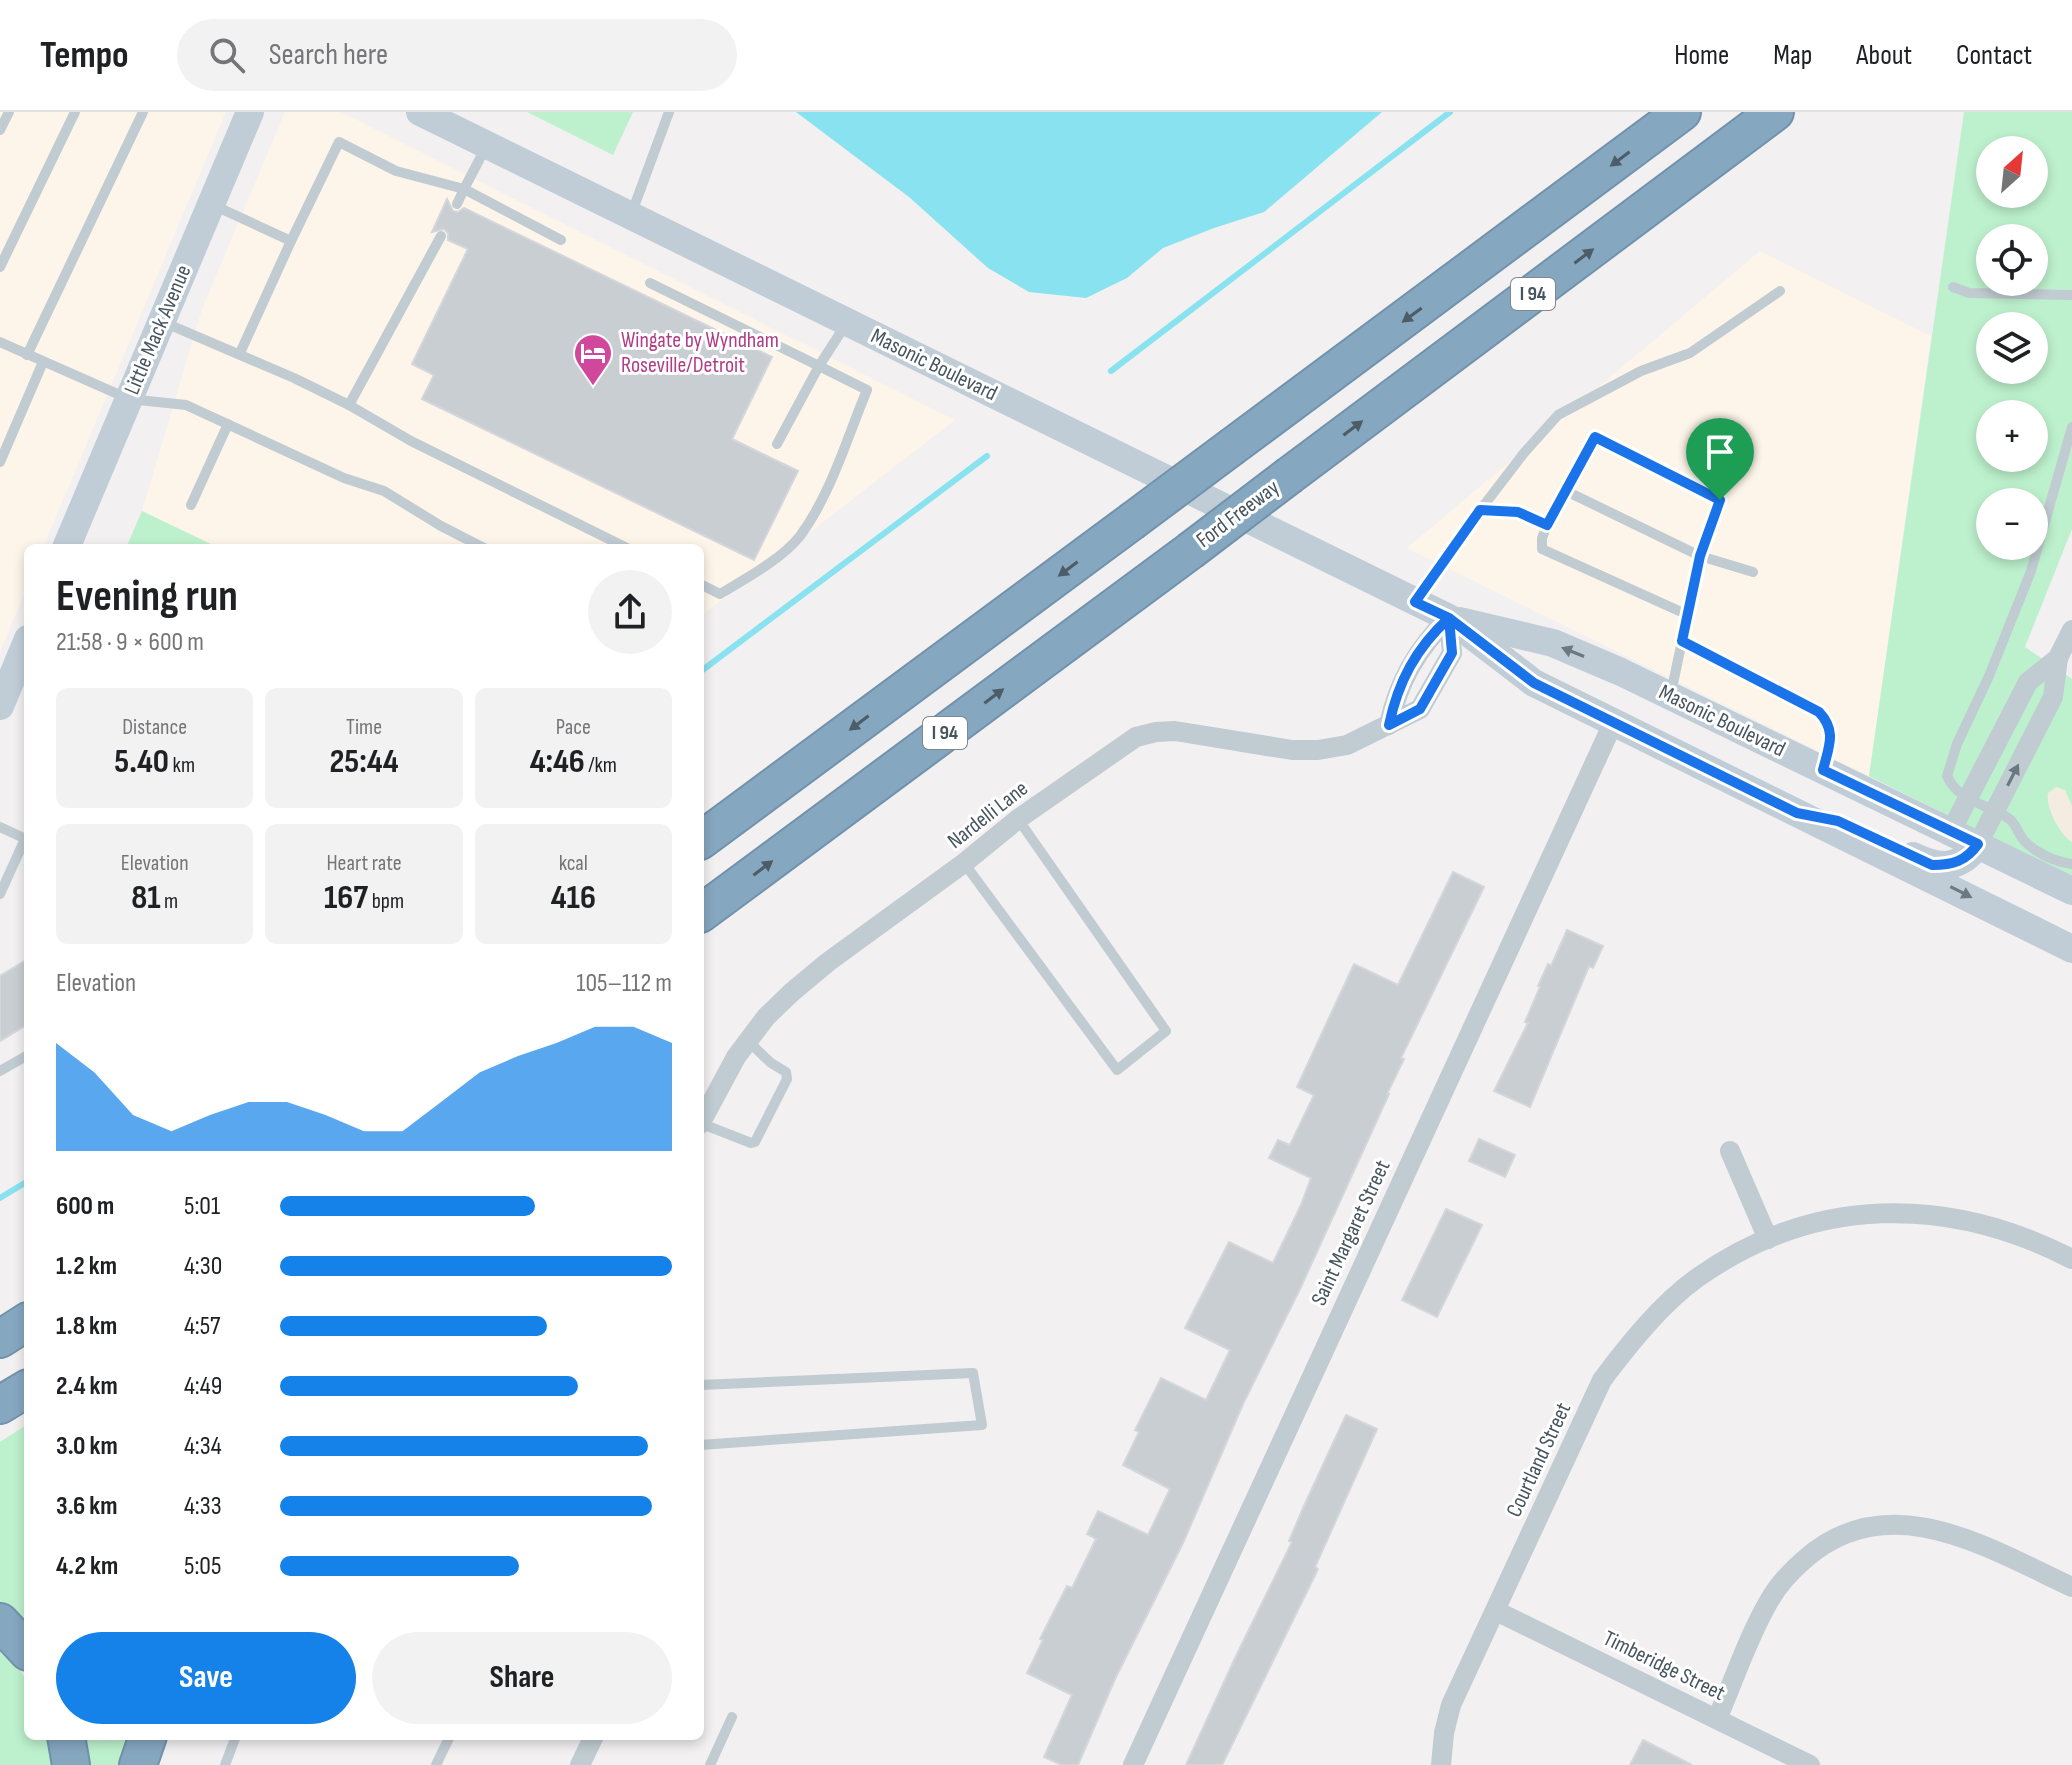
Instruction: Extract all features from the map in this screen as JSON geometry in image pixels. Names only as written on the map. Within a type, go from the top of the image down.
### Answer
[{"type":"highway","name":"I 94","points":[[704,838],[1682,112]]},
{"type":"highway","name":"Ford Freeway","points":[[704,911],[1775,112]]},
{"type":"highway","points":[[0,1339],[24,1324]]},
{"type":"highway","points":[[0,1405],[24,1390]]},
{"type":"highway","points":[[0,1622],[24,1648]]},
{"type":"highway","points":[[67,1740],[71,1765]]},
{"type":"highway","points":[[138,1765],[147,1740]]},
{"type":"main road","name":"Little Mack Avenue","points":[[68,544],[250,112]]},
{"type":"main road","name":"Masonic Boulevard","points":[[420,112],[1415,602],[1449,618],[1553,643],[1630,676],[2072,891]]},
{"type":"main road","name":"Masonic Boulevard","points":[[1449,618],[1534,683],[2072,949]]},
{"type":"main road","points":[[0,706],[11,670],[24,646]]},
{"type":"main road","points":[[1614,721],[1606,706],[1608,698],[1630,676]]},
{"type":"main road","points":[[1797,813],[1838,821],[1932,865],[1946,865],[1968,858],[1978,844]]},
{"type":"street","points":[[1389,725],[1396,694],[1427,638],[1449,618]]},
{"type":"street","name":"Nardelli Lane","points":[[704,1117],[736,1057],[766,1017],[828,962],[964,863],[1018,819],[1136,737],[1175,731],[1292,750],[1347,745],[1420,709],[1452,653],[1449,618]]},
{"type":"street","points":[[1978,844],[2053,697],[2058,658],[2072,630]]},
{"type":"street","points":[[1951,831],[2028,682],[2058,658]]},
{"type":"street","name":"Saint Margaret Street","points":[[1133,1765],[1614,721]]},
{"type":"street","points":[[1730,1151],[1768,1239]]},
{"type":"street","name":"Courtland Street","points":[[1441,1765],[1451,1705],[1602,1380],[1636,1338],[1695,1279],[1768,1239],[1804,1226],[1893,1213],[1957,1217],[2009,1231],[2072,1259]]},
{"type":"street","points":[[1717,1719],[1769,1600],[1792,1570],[1820,1546],[1845,1532],[1874,1526],[1906,1525],[1938,1529],[1966,1538],[2072,1587]]},
{"type":"street","name":"Timberidge Street","points":[[1496,1611],[1810,1765]]},
{"type":"street","points":[[580,1765],[592,1740]]},
{"type":"lane","points":[[0,130],[9,112]]},
{"type":"lane","points":[[0,267],[75,112]]},
{"type":"lane","points":[[27,355],[143,112]]},
{"type":"lane","points":[[631,215],[669,112]]},
{"type":"lane","points":[[240,353],[339,142],[396,171],[464,189],[561,240]]},
{"type":"lane","points":[[457,204],[487,144]]},
{"type":"lane","points":[[211,204],[291,241]]},
{"type":"lane","points":[[349,405],[441,236]]},
{"type":"lane","points":[[650,283],[867,390],[825,491],[799,537],[758,571],[720,594],[704,586]]},
{"type":"lane","points":[[1953,287],[1969,293],[2072,295]]},
{"type":"lane","points":[[1415,602],[1480,510],[1558,415],[1641,371],[1690,353],[1780,291]]},
{"type":"lane","points":[[162,321],[240,353],[349,405],[411,441],[619,544]]},
{"type":"lane","points":[[777,444],[847,322]]},
{"type":"lane","points":[[0,342],[129,399],[186,405],[344,478],[384,491],[476,544]]},
{"type":"lane","points":[[0,462],[43,362]]},
{"type":"lane","points":[[191,505],[228,424]]},
{"type":"lane","points":[[2072,427],[2031,571],[1989,676],[1957,744],[1947,776],[1952,788],[2013,821],[2024,841],[2032,847],[2061,862],[2072,864]]},
{"type":"lane","points":[[1670,696],[1688,615],[1700,556],[1720,500],[1595,437],[1547,525],[1542,549],[1688,615]]},
{"type":"lane","points":[[1566,491],[1700,556],[1753,572]]},
{"type":"lane","points":[[1480,510],[1518,512],[1547,525]]},
{"type":"lane","points":[[1682,641],[1819,712],[1831,731],[1823,770]]},
{"type":"lane","points":[[964,863],[1117,1070],[1154,1041],[1166,1031],[1018,819]]},
{"type":"lane","points":[[0,827],[24,838]]},
{"type":"lane","points":[[0,894],[24,845]]},
{"type":"lane","points":[[704,1125],[755,1142],[784,1086],[786,1072],[771,1063],[748,1041]]},
{"type":"lane","points":[[0,1071],[24,1057]]},
{"type":"lane","points":[[704,1385],[973,1373],[982,1425],[704,1445]]},
{"type":"lane","points":[[710,1765],[732,1717]]},
{"type":"lane","points":[[225,1765],[234,1740]]},
{"type":"lane","points":[[436,1765],[448,1740]]},
{"type":"shaded area","points":[[0,112],[226,112],[45,544],[24,544],[24,595],[0,652]]},
{"type":"shaded area","points":[[285,112],[341,112],[955,420],[704,614],[704,544],[211,544],[142,511],[202,309]]},
{"type":"shaded area","points":[[1760,251],[1931,336],[1869,776],[1407,548]]},
{"type":"green space","points":[[527,112],[633,112],[613,155]]},
{"type":"green space","points":[[1964,112],[2072,112],[2072,529],[2025,647],[2072,679],[2072,877],[1869,776]]},
{"type":"green space","points":[[142,511],[211,544],[128,544]]},
{"type":"green space","points":[[24,1427],[24,1632],[0,1606],[0,1442]]},
{"type":"green space","points":[[0,1643],[24,1676],[24,1740],[50,1740],[54,1765],[0,1765]]},
{"type":"green space","points":[[78,1740],[134,1740],[125,1765],[81,1765]]},
{"type":"sand","points":[[2056,787],[2065,790],[2072,806],[2072,842],[2058,827],[2051,813],[2048,793]]},
{"type":"water","points":[[796,112],[1382,112],[1264,212],[1163,248],[1127,278],[1086,298],[1029,292],[988,268],[909,197]]},
{"type":"building","name":"Wingate by Wyndham Roseville/Detroit","points":[[447,199],[453,211],[464,208],[772,357],[732,439],[798,471],[754,560],[422,399],[434,375],[412,364],[468,249],[448,240],[444,229],[432,232]]},
{"type":"building","points":[[1453,872],[1484,887],[1401,1058],[1404,1059],[1389,1094],[1300,1289],[1243,1404],[1183,1543],[1115,1679],[1078,1765],[1062,1765],[1044,1757],[1072,1695],[1027,1673],[1067,1586],[1072,1588],[1096,1539],[1087,1534],[1098,1511],[1148,1535],[1170,1489],[1123,1465],[1139,1432],[1135,1430],[1161,1378],[1206,1400],[1230,1350],[1185,1328],[1229,1242],[1273,1263],[1301,1205],[1311,1178],[1269,1158],[1278,1140],[1290,1145],[1314,1095],[1297,1087],[1354,964],[1398,985]]},
{"type":"building","points":[[1567,930],[1603,946],[1593,968],[1589,966],[1530,1107],[1494,1091],[1528,1023],[1525,1022],[1538,986]]},
{"type":"building","points":[[24,961],[24,1026],[0,1041],[0,976]]},
{"type":"building","points":[[1479,1139],[1515,1155],[1505,1177],[1469,1161]]},
{"type":"building","points":[[1446,1209],[1482,1225],[1437,1317],[1402,1300]]},
{"type":"building","points":[[1346,1415],[1377,1429],[1315,1567],[1318,1569],[1222,1765],[1186,1765],[1292,1542],[1289,1541]]},
{"type":"building","points":[[1643,1740],[1692,1765],[1630,1765]]},
{"type":"waterway","points":[[1111,371],[1450,112]]},
{"type":"waterway","points":[[704,669],[987,456]]},
{"type":"waterway","points":[[0,1198],[24,1183]]},
{"type":"place","name":"Wingate by Wyndham Roseville/Detroit","points":[[593,387]]},
{"type":"route","points":[[1720,500],[1595,437],[1547,525],[1518,512],[1480,510],[1415,602],[1449,618],[1427,638],[1396,694],[1389,725],[1420,709],[1452,653],[1449,618],[1534,683],[1797,813],[1838,821],[1932,865],[1946,865],[1968,858],[1978,844],[1823,770],[1831,731],[1819,712],[1682,641],[1700,556],[1720,500]]}]
